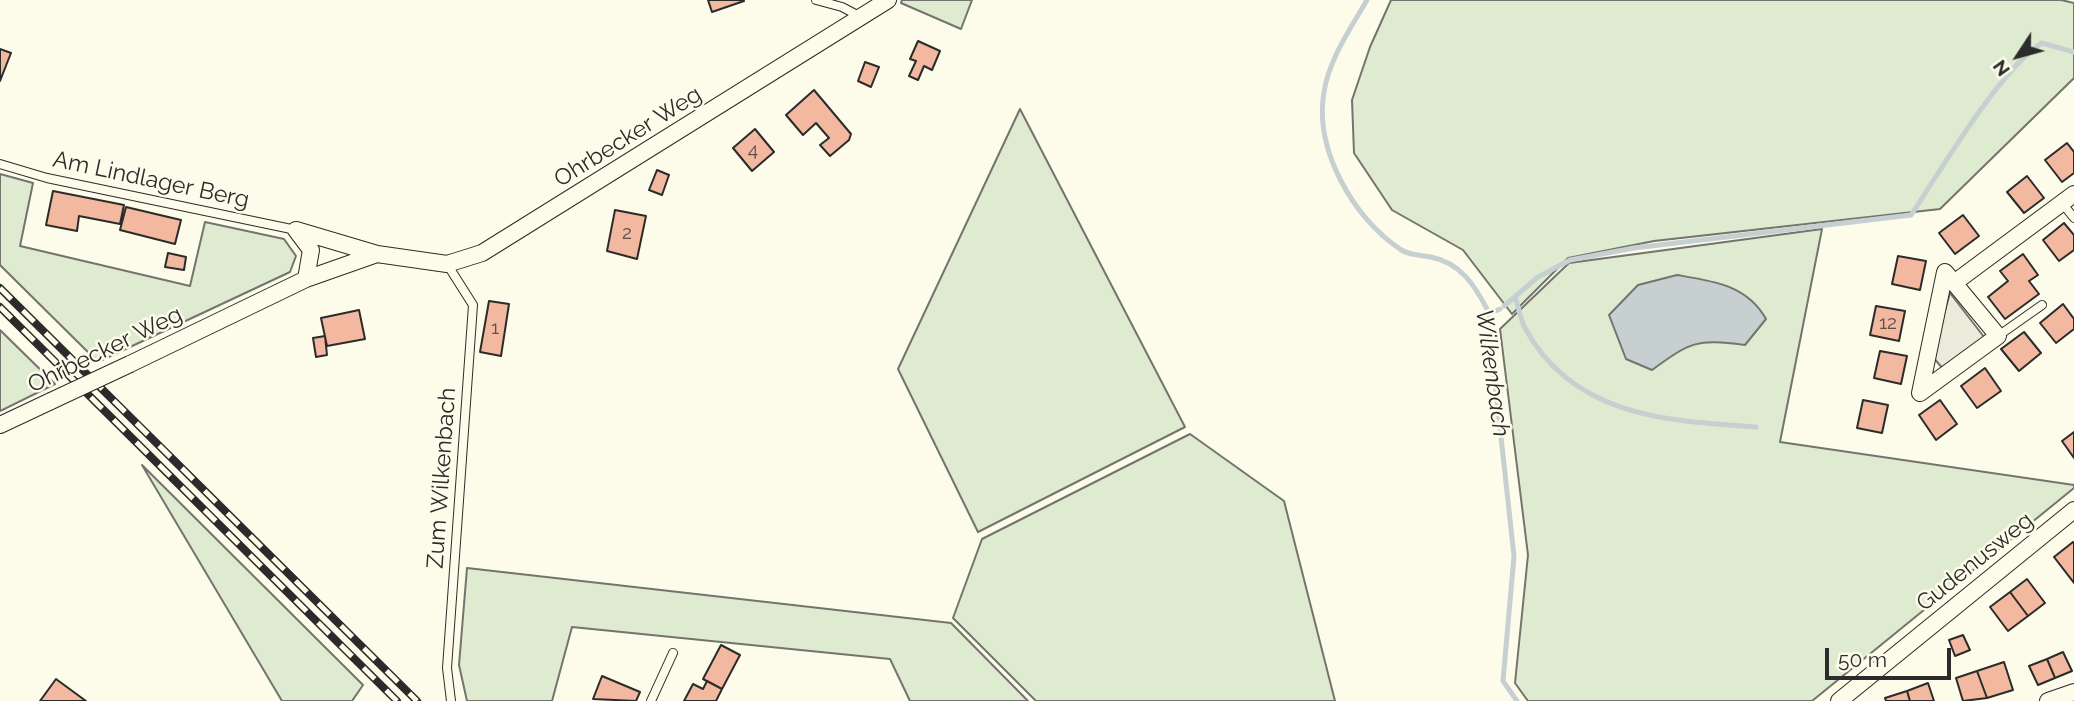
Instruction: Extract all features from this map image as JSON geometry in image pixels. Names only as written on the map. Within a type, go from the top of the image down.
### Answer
[{"type":"street","name":"Ohrbecker Weg","points":[[296,230],[377,254],[447,264],[482,254],[888,0]]},
{"type":"street","points":[[1954,283],[2068,198]]},
{"type":"street","points":[[296,230],[311,250],[306,279]]},
{"type":"street","name":"Ohrbecker Weg","points":[[0,425],[306,279],[377,254]]},
{"type":"street","points":[[1945,272],[1954,283],[1998,336],[1920,393],[1945,272]]},
{"type":"street","name":"Gudenusweg","points":[[1845,699],[2074,510]]},
{"type":"street","points":[[2048,701],[2074,692]]},
{"type":"lane","points":[[816,0],[842,7],[860,17]]},
{"type":"lane","name":"Am Lindlager Berg","points":[[0,164],[47,178],[296,230]]},
{"type":"lane","points":[[2068,198],[2074,218]]},
{"type":"lane","name":"Zum Wilkenbach","points":[[447,264],[473,305],[447,668],[451,701]]},
{"type":"lane","points":[[1998,336],[2042,305]]},
{"type":"lane","points":[[651,701],[673,653]]},
{"type":"green space","points":[[902,0],[972,0],[961,29],[901,3]]},
{"type":"green space","points":[[1391,0],[2061,0],[2074,3],[2074,78],[1940,209],[1654,241],[1568,258],[1512,314],[1463,250],[1392,210],[1354,153],[1352,100],[1370,47]]},
{"type":"green space","points":[[1020,109],[1185,427],[978,532],[898,369]]},
{"type":"green space","points":[[0,174],[33,183],[20,246],[190,286],[205,222],[284,239],[296,256],[290,272],[98,362],[0,265]]},
{"type":"green space","points":[[1822,229],[1780,442],[2074,485],[2074,488],[1812,701],[1528,701],[1515,683],[1528,555],[1500,329],[1569,263]]},
{"type":"green space","points":[[0,330],[55,384],[0,411]]},
{"type":"green space","points":[[1190,434],[1284,501],[1335,701],[1036,701],[953,618],[982,539]]},
{"type":"green space","points":[[142,465],[363,685],[352,701],[282,701]]},
{"type":"green space","points":[[467,568],[951,623],[1028,701],[910,701],[890,659],[572,627],[552,701],[467,701],[459,665]]},
{"type":"shaded area","points":[[1677,275],[1728,286],[1749,299],[1766,319],[1745,345],[1715,342],[1695,344],[1652,370],[1626,359],[1609,315],[1638,285]]},
{"type":"shaded area","points":[[1950,293],[1984,337],[1944,370],[1932,356]]},
{"type":"building","points":[[708,0],[743,0],[744,1],[712,12]]},
{"type":"building","points":[[918,41],[940,51],[932,70],[924,66],[918,80],[909,76],[916,61],[910,59]]},
{"type":"building","points":[[0,49],[11,53],[0,81]]},
{"type":"building","points":[[865,62],[879,67],[871,87],[858,81]]},
{"type":"building","points":[[814,90],[851,134],[849,140],[830,156],[820,145],[829,138],[816,123],[803,135],[786,115]]},
{"type":"building","points":[[755,129],[774,152],[752,171],[733,148]]},
{"type":"building","points":[[2067,143],[2074,152],[2074,173],[2062,182],[2045,160]]},
{"type":"building","points":[[657,170],[669,175],[662,195],[649,190]]},
{"type":"building","points":[[2027,176],[2044,198],[2024,213],[2007,192]]},
{"type":"building","points":[[53,191],[124,205],[120,224],[79,216],[77,231],[46,225]]},
{"type":"building","points":[[126,207],[181,220],[175,244],[120,230]]},
{"type":"building","points":[[615,210],[646,216],[637,259],[607,251]]},
{"type":"building","points":[[1963,215],[1979,236],[1955,254],[1939,233]]},
{"type":"building","points":[[2064,223],[2074,235],[2074,250],[2059,261],[2043,240]]},
{"type":"building","points":[[168,253],[186,257],[184,270],[165,267]]},
{"type":"building","points":[[2023,254],[2038,275],[2029,281],[2039,294],[2005,319],[1988,297],[2008,281],[2000,271]]},
{"type":"building","points":[[1898,256],[1926,261],[1920,290],[1892,284]]},
{"type":"building","points":[[489,301],[509,304],[501,356],[480,352]]},
{"type":"building","points":[[2063,304],[2074,319],[2074,329],[2056,343],[2040,323]]},
{"type":"building","points":[[1876,306],[1905,311],[1899,341],[1870,335]]},
{"type":"building","points":[[359,310],[365,339],[327,346],[321,318]]},
{"type":"building","points":[[2024,332],[2041,353],[2019,371],[2001,349]]},
{"type":"building","points":[[325,336],[327,355],[316,357],[313,338]]},
{"type":"building","points":[[1880,351],[1907,356],[1901,384],[1874,378]]},
{"type":"building","points":[[1985,368],[2001,391],[1977,408],[1961,386]]},
{"type":"building","points":[[1863,400],[1888,405],[1882,433],[1857,428]]},
{"type":"building","points":[[1940,400],[1957,424],[1936,440],[1919,415]]},
{"type":"building","points":[[2074,432],[2074,458],[2062,441]]},
{"type":"building","points":[[2074,543],[2074,583],[2054,557]]},
{"type":"building","points":[[2027,579],[2045,603],[2028,616],[2010,592]]},
{"type":"building","points":[[2010,592],[2028,616],[2008,631],[1990,607]]},
{"type":"building","points":[[1963,635],[1970,650],[1955,656],[1949,640]]},
{"type":"building","points":[[721,645],[740,655],[722,689],[703,679]]},
{"type":"building","points":[[2063,652],[2072,671],[2055,678],[2047,659]]},
{"type":"building","points":[[2047,659],[2055,678],[2038,685],[2029,666]]},
{"type":"building","points":[[2004,662],[2013,690],[1987,698],[1977,671]]},
{"type":"building","points":[[1977,671],[1987,698],[1963,701],[1956,678]]},
{"type":"building","points":[[602,676],[640,692],[636,701],[593,699]]},
{"type":"building","points":[[56,679],[86,701],[40,701]]},
{"type":"building","points":[[707,681],[722,689],[716,701],[684,701],[693,684],[703,689]]},
{"type":"building","points":[[1928,683],[1934,701],[1910,701],[1907,691]]},
{"type":"building","points":[[1907,691],[1910,701],[1886,701],[1885,698]]},
{"type":"waterway","name":"Wilkenbach","points":[[1367,0],[1341,44],[1327,80],[1322,114],[1325,136],[1331,159],[1341,180],[1367,219],[1403,251],[1441,260],[1458,269],[1477,291],[1487,309],[1514,556],[1503,681],[1517,701]]},
{"type":"waterway","points":[[1504,306],[1538,277],[1570,260],[1634,248],[1911,215],[1990,97],[2026,56],[2042,43],[2074,52]]},
{"type":"waterway","points":[[1515,297],[1525,328],[1545,358],[1569,380],[1596,397],[1657,417],[1756,427]]},
{"type":"waterway","points":[[1488,314],[1500,309]]},
{"type":"railway","points":[[0,288],[417,701]]},
{"type":"railway","points":[[0,307],[397,701]]}]
